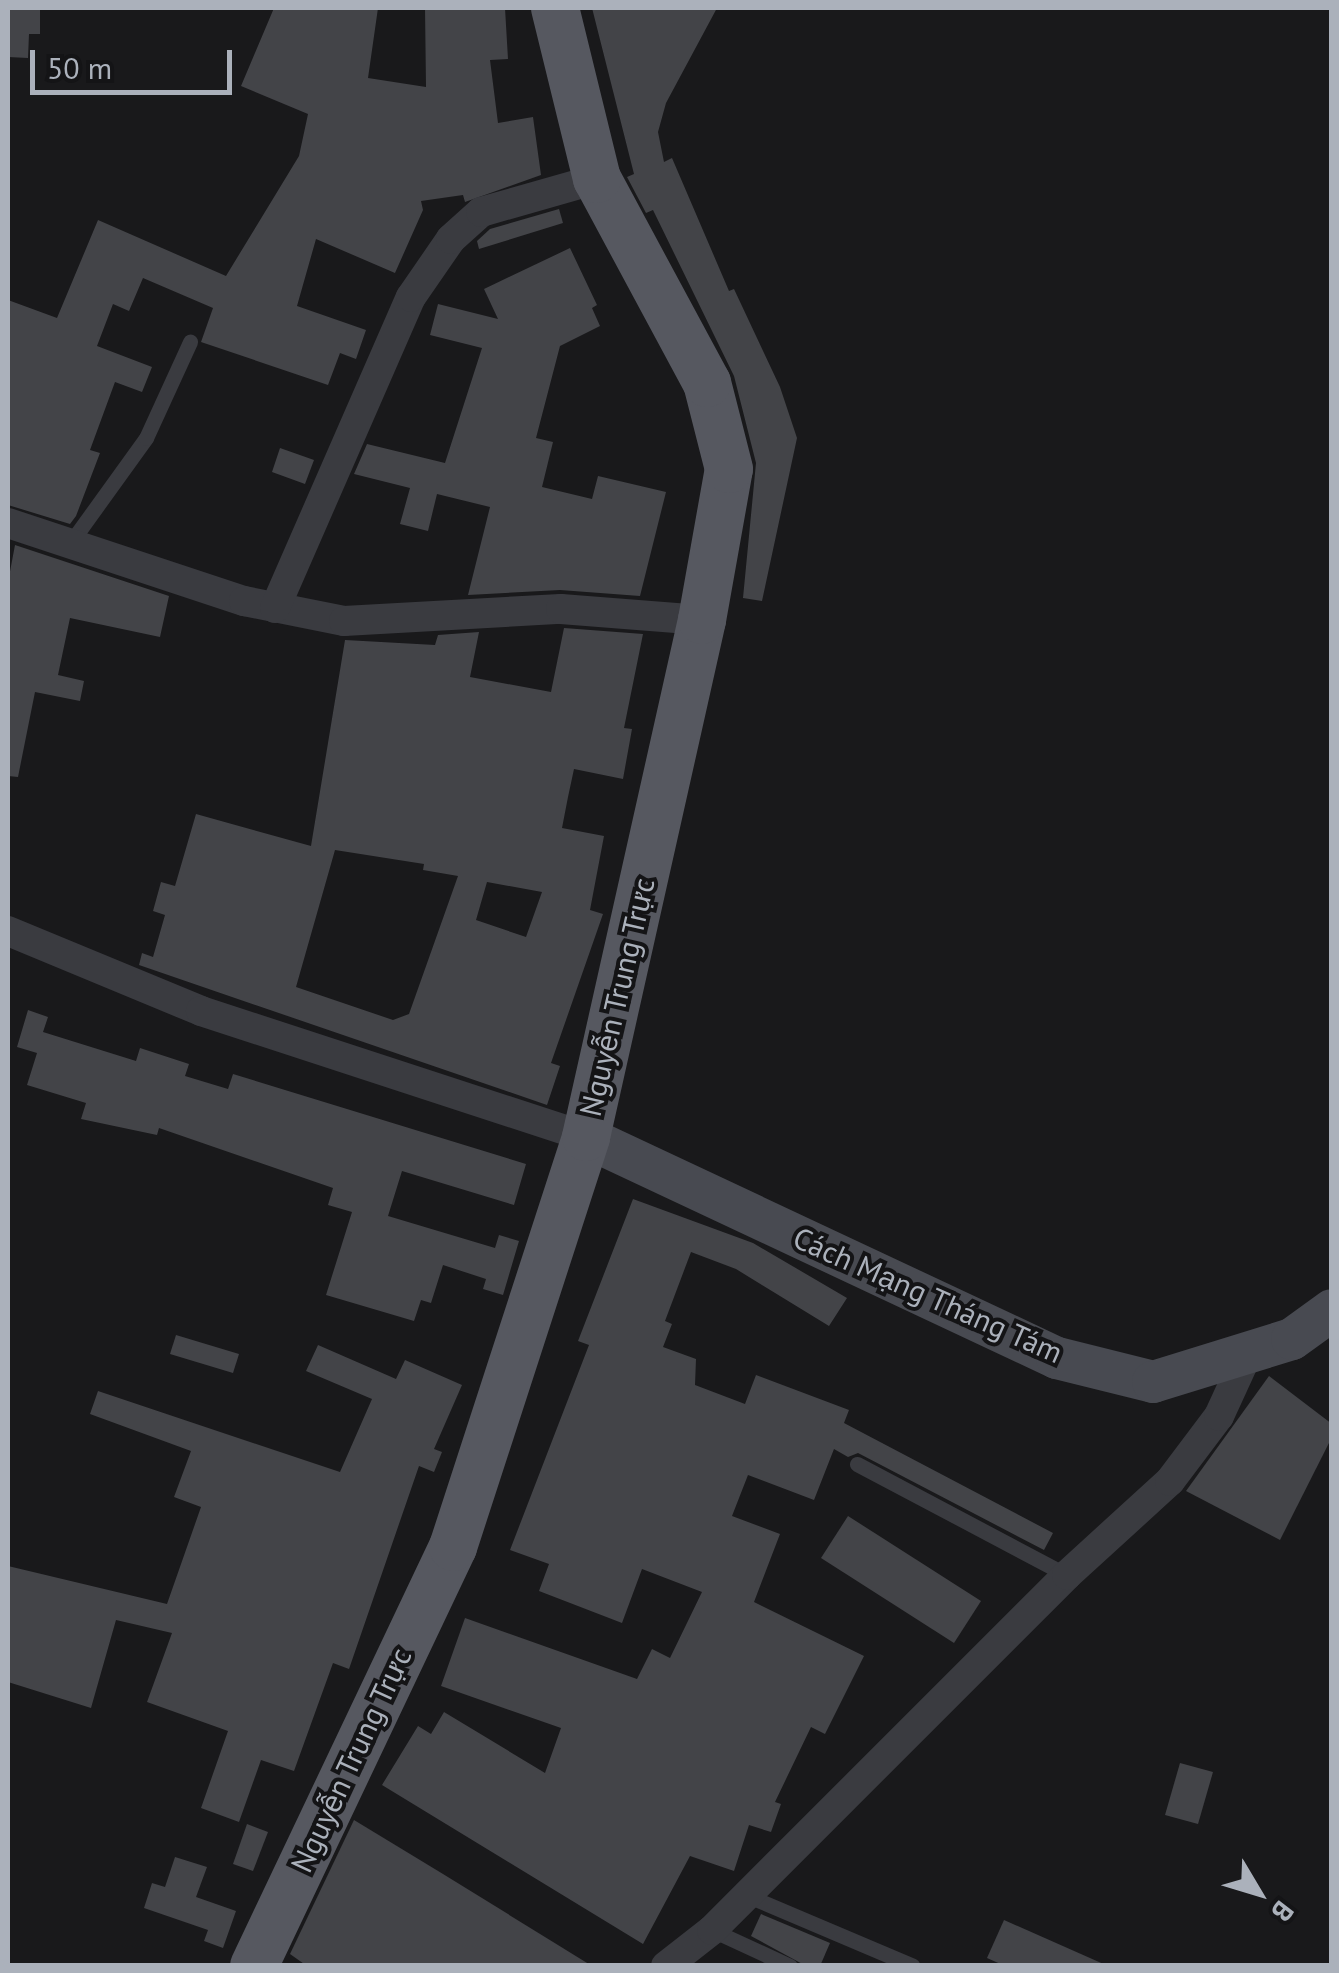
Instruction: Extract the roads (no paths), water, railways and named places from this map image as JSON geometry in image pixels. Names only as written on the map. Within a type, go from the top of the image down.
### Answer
[{"type":"main road","name":"Nguyễn Trung Trực","points":[[254,1966],[454,1548],[586,1137],[702,620],[729,470],[724,431],[706,384],[597,180],[554,8]]},
{"type":"street","points":[[275,608],[411,297],[451,239],[481,212],[597,180]]},
{"type":"street","points":[[8,523],[275,608],[344,621],[561,609],[702,620]]},
{"type":"street","points":[[8,931],[201,1011],[586,1137]]},
{"type":"street","name":"Cách Mạng Tháng Tám","points":[[586,1137],[1057,1358],[1154,1382],[1292,1340],[1332,1310]]},
{"type":"street","points":[[666,1966],[712,1930],[1067,1574],[1195,1452],[1246,1357]]},
{"type":"lane","points":[[70,542],[146,438],[190,342]]},
{"type":"lane","points":[[857,1464],[1067,1574]]},
{"type":"lane","points":[[746,1895],[913,1966]]},
{"type":"lane","points":[[712,1930],[790,1966]]}]
